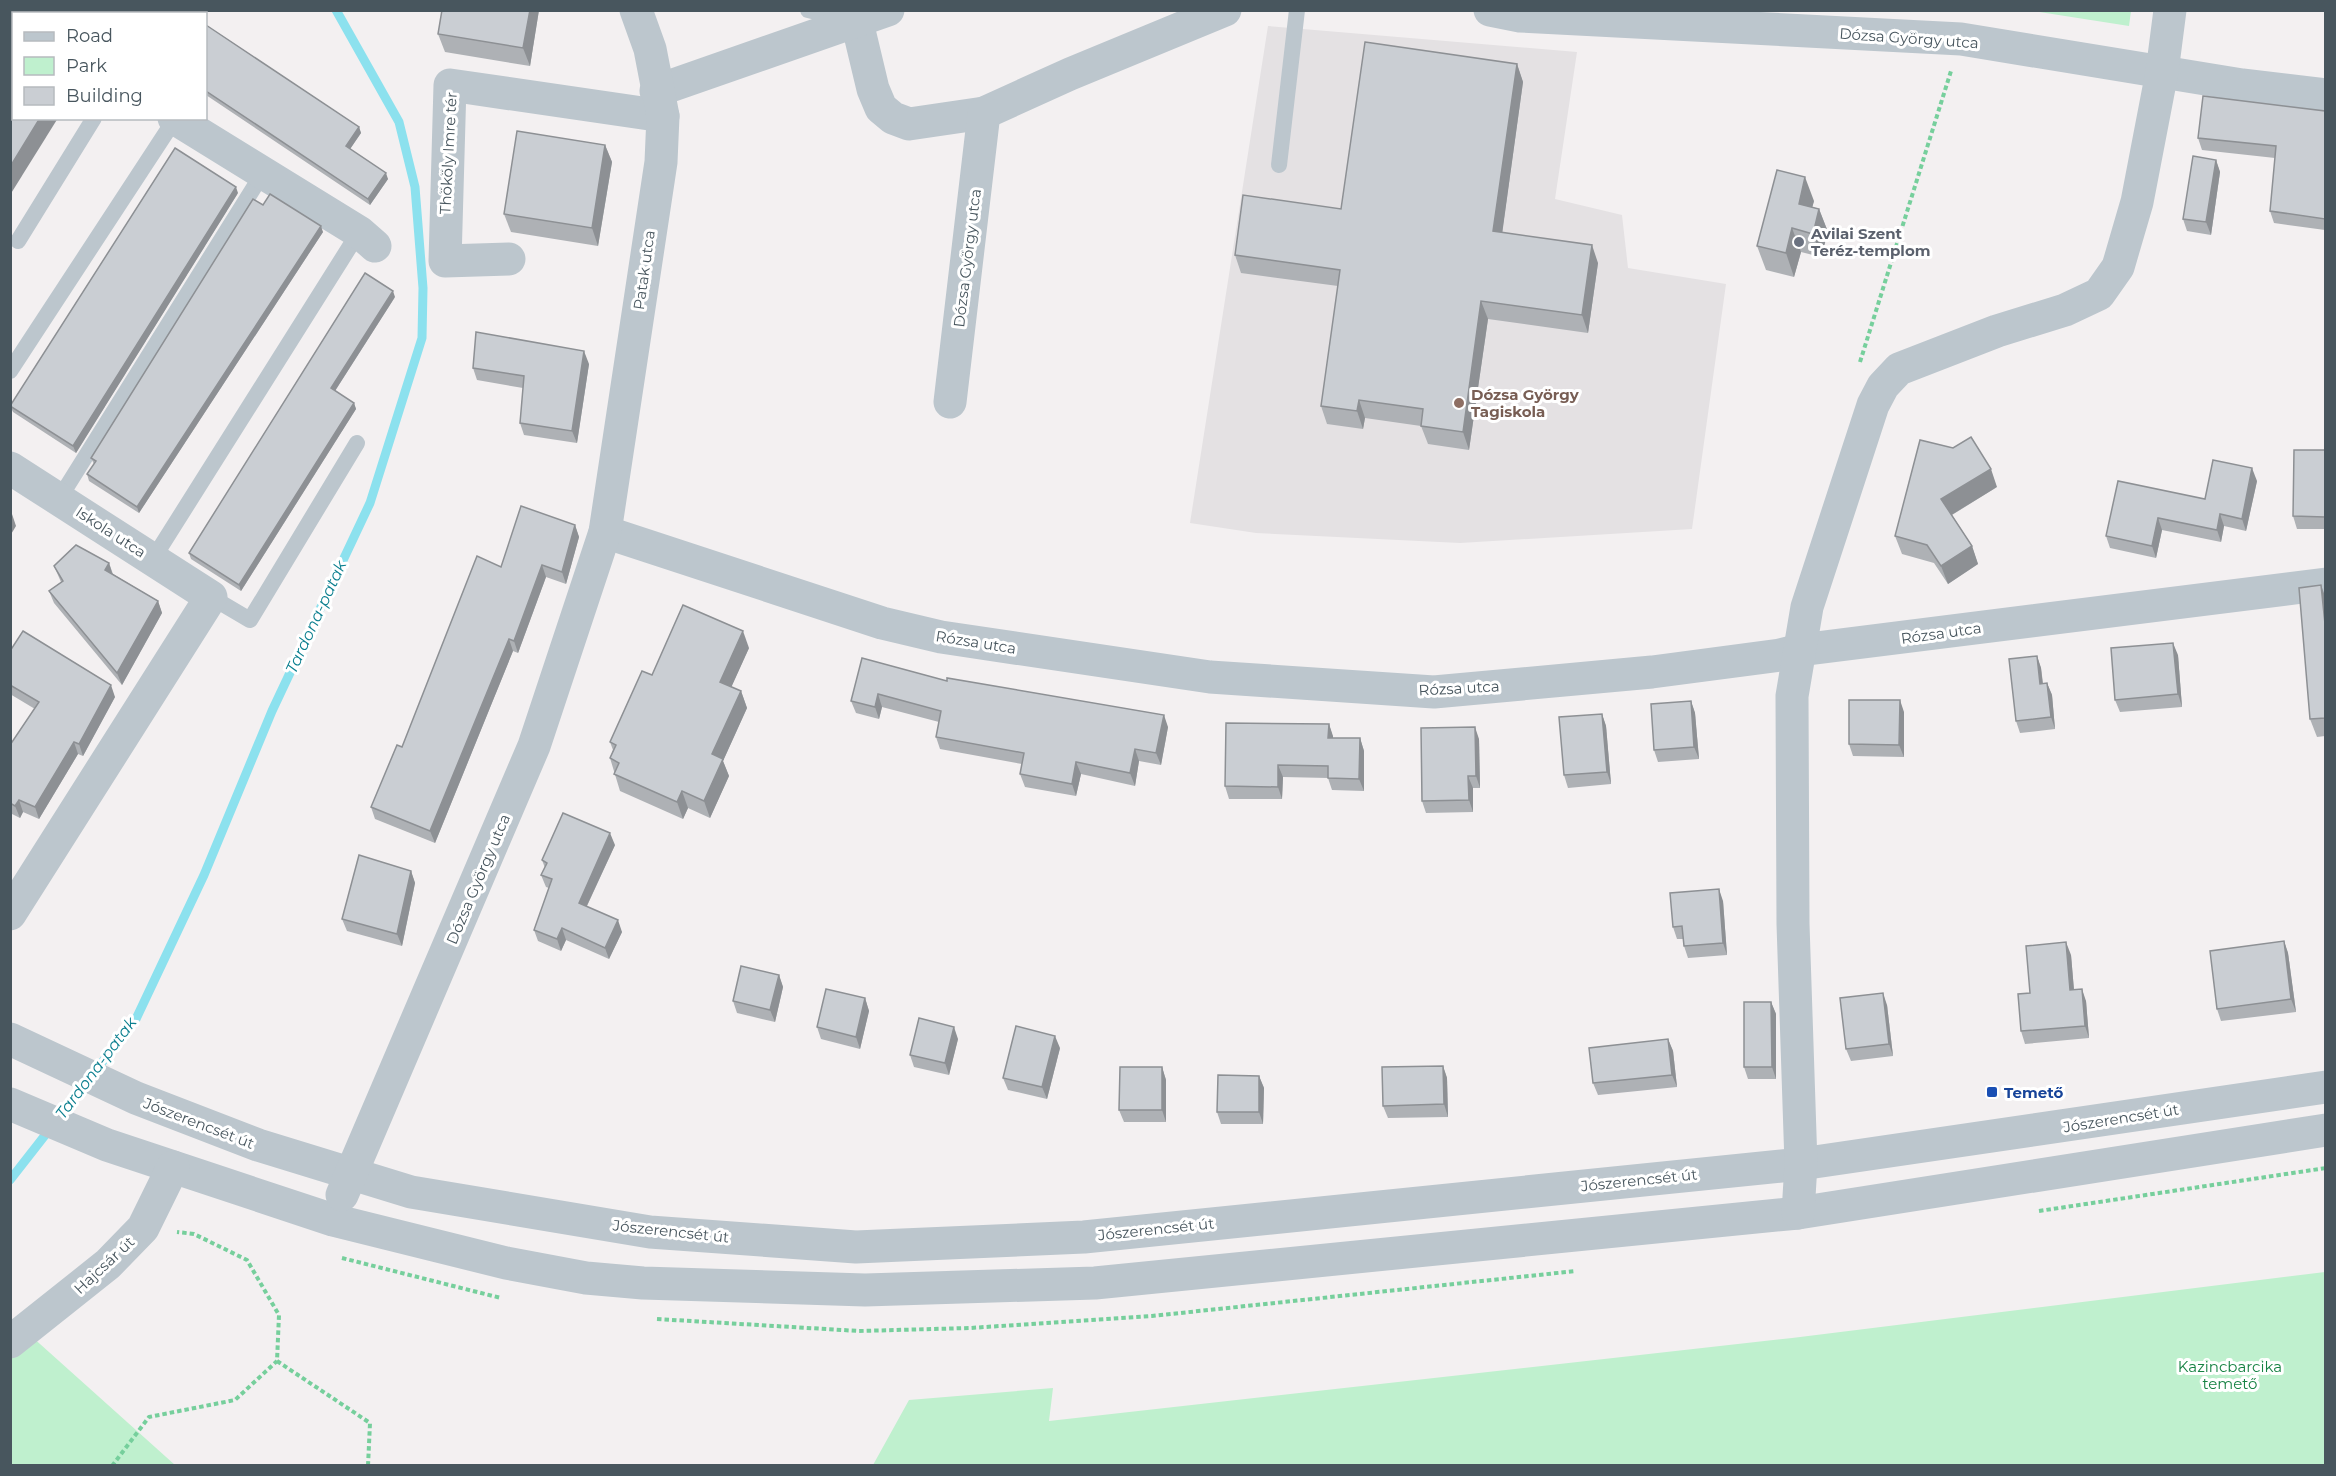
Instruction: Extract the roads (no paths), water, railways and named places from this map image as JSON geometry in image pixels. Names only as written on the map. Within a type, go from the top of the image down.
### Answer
[{"type":"street","name":"Patak utca","points":[[605,532],[661,162],[660,103],[650,49],[636,10]]},
{"type":"street","name":"Thököly Imre tér","points":[[508,259],[445,261],[450,85],[660,103],[888,10]]},
{"type":"street","points":[[857,22],[873,89],[881,108],[892,118],[909,124],[984,113],[1070,74],[1225,10]]},
{"type":"street","name":"Dózsa György utca","points":[[1490,10],[1520,16],[1961,39],[2242,85],[2325,94]]},
{"type":"street","points":[[1798,1213],[1801,1164],[1793,924],[1792,707],[1807,607],[1873,405],[1883,386],[1899,369],[1997,331],[2066,310],[2099,294],[2118,267],[2137,202],[2162,72],[2170,10]]},
{"type":"street","name":"Dózsa György utca","points":[[950,402],[984,113]]},
{"type":"street","points":[[177,120],[367,239]]},
{"type":"street","name":"Iskola utca","points":[[10,468],[211,597]]},
{"type":"street","name":"Dózsa György utca","points":[[333,1220],[348,1175],[434,984],[534,746],[605,532]]},
{"type":"street","name":"Rózsa utca","points":[[605,532],[892,626],[941,637],[1210,677],[1434,692],[1652,672],[1780,656],[1800,650],[2325,584]]},
{"type":"street","points":[[10,914],[211,597]]},
{"type":"street","name":"Jószerencsét út","points":[[24,1045],[136,1098],[258,1145],[348,1175],[411,1192],[650,1232],[856,1247],[1084,1237],[1801,1164],[2325,1087]]},
{"type":"street","points":[[10,1104],[107,1145],[333,1220],[506,1263],[586,1278],[643,1283],[865,1290],[1095,1283],[1798,1213],[2325,1130]]},
{"type":"street","name":"Hajcsár út","points":[[10,1342],[99,1272],[143,1228],[173,1167]]},
{"type":"lane","points":[[808,10],[857,22]]},
{"type":"lane","points":[[1279,165],[1297,10]]},
{"type":"lane","points":[[18,241],[93,120]]},
{"type":"lane","points":[[10,371],[174,120]]},
{"type":"lane","points":[[59,499],[263,173]]},
{"type":"lane","points":[[153,559],[367,239]]},
{"type":"lane","points":[[211,597],[250,621],[357,443]]},
{"type":"waterway","name":"Tardona-patak","points":[[10,1180],[136,1019],[204,875],[272,711],[370,503],[422,338],[423,288],[415,187],[399,122],[336,10]]},
{"type":"place","name":"Avilai Szent Teréz-templom","points":[[1799,242]]},
{"type":"place","name":"Dózsa György Tagiskola","points":[[1459,403]]},
{"type":"place","name":"Temető","points":[[1992,1092]]},
{"type":"park label","name":"Kazincbarcika temető","points":[[2230,1374]]}]
